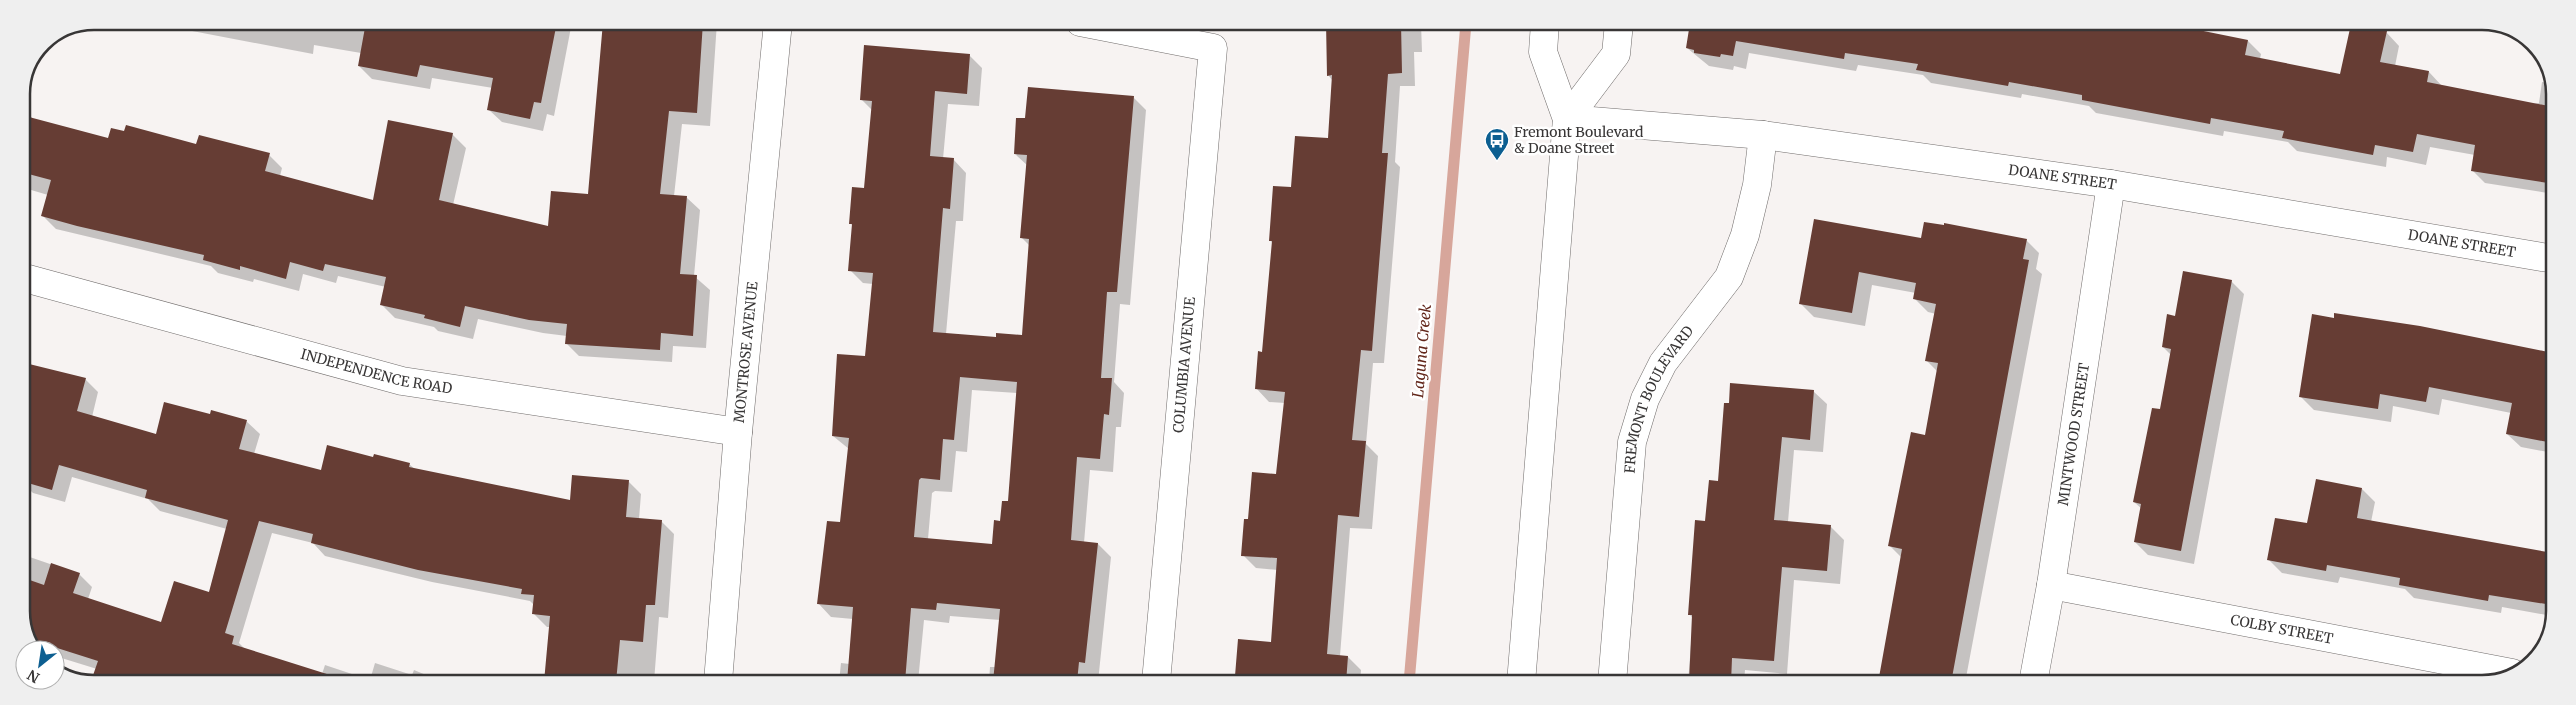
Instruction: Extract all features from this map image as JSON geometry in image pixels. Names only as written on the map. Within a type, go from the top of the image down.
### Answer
[{"type":"street","name":"MONTROSE AVENUE","points":[[719,675],[738,432],[777,30]]},
{"type":"street","name":"COLUMBIA AVENUE","points":[[1121,30],[1213,48],[1157,675]]},
{"type":"street","points":[[1522,675],[1567,119],[1543,52],[1545,30]]},
{"type":"street","points":[[1567,119],[1616,54],[1618,30]]},
{"type":"street","name":"DOANE STREET","points":[[1567,119],[1763,135],[2111,184],[2546,258]]},
{"type":"street","name":"FREMONT BOULEVARD","points":[[1613,675],[1632,442],[1644,399],[1663,363],[1729,277],[1745,235],[1757,185],[1763,135]]},
{"type":"street","name":"MINTWOOD STREET","points":[[2035,675],[2051,585],[2111,184]]},
{"type":"street","name":"INDEPENDENCE ROAD","points":[[30,279],[402,381],[738,432]]},
{"type":"street","name":"COLBY STREET","points":[[2051,585],[2503,671]]},
{"type":"building","points":[[365,30],[555,30],[541,103],[534,102],[530,119],[487,110],[493,78],[420,65],[417,77],[358,66]]},
{"type":"building","points":[[602,30],[702,30],[697,113],[669,111],[660,194],[687,196],[680,274],[697,275],[693,336],[661,333],[660,350],[565,344],[567,324],[529,320],[465,306],[460,327],[424,318],[425,315],[380,305],[386,277],[325,264],[323,271],[290,262],[286,279],[240,266],[240,270],[203,260],[204,255],[41,216],[51,180],[30,174],[30,117],[108,138],[111,128],[124,131],[126,125],[196,144],[199,135],[270,153],[265,171],[373,200],[388,120],[453,133],[439,200],[548,226],[551,191],[588,194]]},
{"type":"building","points":[[1326,30],[1401,30],[1402,73],[1388,74],[1382,153],[1388,153],[1372,351],[1361,350],[1352,440],[1366,441],[1359,517],[1338,515],[1327,654],[1348,656],[1347,675],[1235,675],[1238,639],[1271,642],[1277,558],[1241,556],[1244,519],[1248,519],[1252,472],[1276,474],[1285,392],[1255,389],[1258,351],[1262,352],[1272,241],[1269,241],[1273,186],[1291,187],[1295,136],[1328,138],[1332,75],[1327,76]]},
{"type":"building","points":[[1689,30],[2199,30],[2248,40],[2245,55],[2340,74],[2350,30],[2382,30],[2387,31],[2380,62],[2429,71],[2427,82],[2546,105],[2546,183],[2471,171],[2475,145],[2417,134],[2413,152],[2375,145],[2373,155],[2282,138],[2284,131],[2211,118],[2210,124],[2082,100],[2082,95],[2009,82],[2008,86],[1916,70],[1918,64],[1845,53],[1844,59],[1736,41],[1733,56],[1721,54],[1720,57],[1694,53],[1694,50],[1686,48]]},
{"type":"building","points":[[864,45],[970,54],[967,94],[935,91],[930,156],[954,158],[950,209],[943,208],[933,332],[996,337],[996,333],[1022,335],[1029,239],[1020,238],[1027,155],[1014,154],[1016,118],[1025,118],[1028,87],[1134,96],[1117,292],[1107,292],[1101,378],[1112,378],[1109,415],[1104,414],[1100,459],[1077,457],[1071,540],[1098,543],[1085,663],[1079,662],[1078,675],[994,675],[1000,609],[937,603],[936,610],[911,608],[906,675],[848,675],[853,607],[817,604],[827,521],[840,522],[849,438],[832,436],[837,354],[865,356],[873,273],[848,271],[852,224],[849,224],[852,187],[864,188],[872,101],[860,100]],"holes":[[[960,377],[1017,382],[1008,501],[1002,501],[1000,521],[994,520],[992,544],[914,537],[919,480],[921,478],[940,480],[943,439],[954,440]]]},
{"type":"building","points":[[1814,219],[1921,238],[1924,222],[1944,225],[1944,223],[2027,239],[2023,259],[2029,260],[1952,675],[1879,675],[1902,549],[1888,546],[1911,432],[1925,435],[1938,363],[1925,361],[1936,304],[1913,299],[1916,283],[1859,272],[1852,313],[1799,304]]},
{"type":"building","points":[[2183,271],[2232,280],[2181,551],[2134,542],[2141,504],[2133,502],[2152,408],[2160,409],[2171,349],[2162,347],[2167,314],[2175,316]]},
{"type":"building","points":[[2334,313],[2420,326],[2546,352],[2546,442],[2506,434],[2512,403],[2429,387],[2426,402],[2380,394],[2378,409],[2299,397],[2312,314],[2334,318]]},
{"type":"building","points":[[30,364],[86,378],[77,411],[156,434],[164,402],[210,414],[211,410],[247,420],[239,449],[321,470],[327,445],[373,457],[374,454],[410,463],[409,467],[570,500],[572,475],[629,480],[626,517],[662,520],[655,605],[646,605],[643,642],[620,640],[617,675],[545,675],[550,616],[532,614],[534,595],[521,594],[522,589],[418,570],[311,543],[313,534],[259,521],[225,633],[234,636],[232,644],[330,675],[93,675],[98,661],[65,650],[65,640],[38,640],[32,627],[30,615],[30,580],[44,585],[51,563],[80,573],[73,593],[161,622],[174,581],[209,592],[228,520],[145,498],[147,490],[59,465],[52,490],[30,484]]},
{"type":"building","points":[[1730,383],[1814,390],[1810,440],[1782,437],[1774,520],[1831,525],[1827,571],[1782,567],[1774,661],[1732,658],[1731,675],[1689,675],[1692,615],[1688,615],[1695,520],[1705,521],[1709,480],[1718,481],[1724,403],[1729,403]]},
{"type":"building","points":[[2316,479],[2362,488],[2357,518],[2546,552],[2546,604],[2489,595],[2488,601],[2399,585],[2400,578],[2327,565],[2326,571],[2267,560],[2275,518],[2307,523]]},
{"type":"waterway","name":"Laguna Creek","points":[[1410,675],[1465,30]]},
{"type":"place","name":"Fremont Boulevard & Doane Street","points":[[1497,161]]}]
